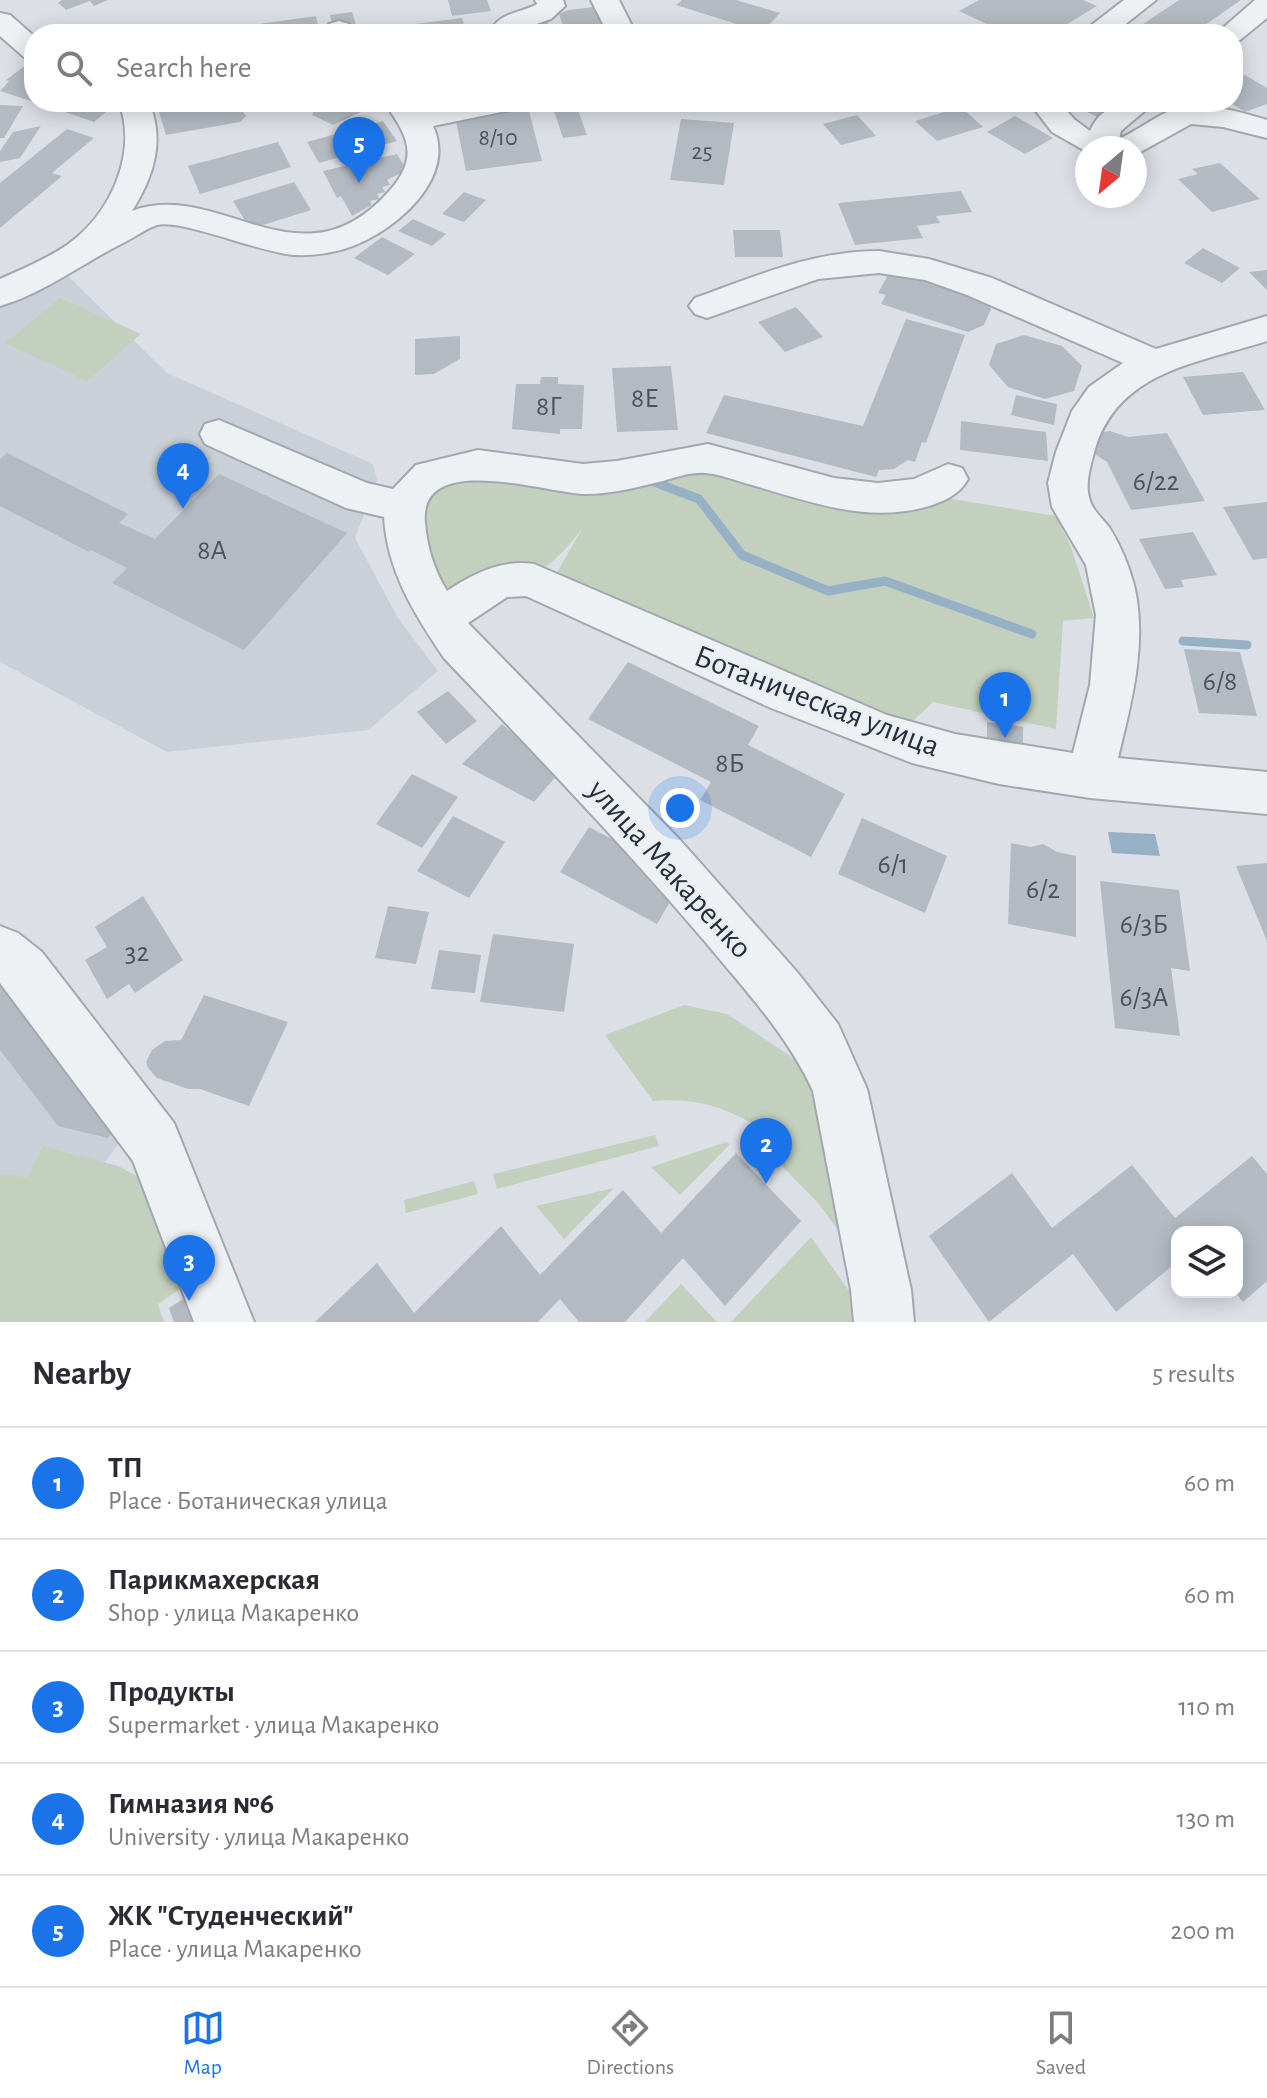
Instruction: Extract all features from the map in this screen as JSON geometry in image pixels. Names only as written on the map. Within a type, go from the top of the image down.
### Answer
[{"type":"street","points":[[511,24],[544,14],[551,6],[549,0]]},
{"type":"street","points":[[605,0],[617,24]]},
{"type":"street","points":[[1108,24],[1142,0]]},
{"type":"street","points":[[1242,24],[1267,4]]},
{"type":"street","points":[[0,21],[24,42]]},
{"type":"street","points":[[85,248],[112,218],[135,175],[143,122],[138,112]]},
{"type":"street","points":[[0,294],[147,217],[160,214],[288,245],[316,245],[339,240],[379,219],[414,180],[423,158],[421,131],[408,112]]},
{"type":"street","points":[[1053,112],[1078,136]]},
{"type":"street","points":[[1104,136],[1106,127],[1126,112]]},
{"type":"street","points":[[1147,139],[1180,117],[1196,114],[1267,129]]},
{"type":"street","points":[[707,306],[814,269],[853,262],[900,264],[1014,300],[1151,362]]},
{"type":"street","points":[[1090,777],[1116,665],[1118,627],[1114,591],[1104,557],[1076,517],[1068,492],[1077,442],[1088,415],[1108,391],[1151,362],[1267,328]]},
{"type":"street","points":[[219,434],[360,497],[403,506],[409,490],[423,478],[441,471],[485,465],[580,479],[614,477],[702,458],[870,500],[921,493],[948,479]]},
{"type":"street","name":"улица Макаренко","points":[[403,506],[409,554],[417,578],[439,619],[459,645],[663,856],[779,990],[819,1043],[840,1089],[881,1290],[884,1322]]},
{"type":"street","name":"Ботаническая улица","points":[[439,619],[502,581],[518,576],[534,578],[548,588],[651,635],[847,719],[909,742],[967,758],[1090,777],[1267,793]]},
{"type":"street","points":[[0,951],[24,970],[154,1143],[224,1322]]},
{"type":"shaded area","points":[[64,272],[167,373],[373,464],[377,480],[355,538],[398,618],[438,671],[368,730],[167,752],[0,662],[0,303]]},
{"type":"shaded area","points":[[0,972],[134,1121],[86,1190],[0,1173]]},
{"type":"green space","points":[[60,298],[141,334],[87,381],[5,343]]},
{"type":"green space","points":[[702,458],[1056,516],[1071,547],[1094,618],[1063,621],[1056,729],[933,702],[913,721],[909,742],[548,588],[582,529],[551,563],[535,575],[500,594],[439,619],[409,490],[423,478],[580,479]]},
{"type":"green space","points":[[684,1005],[727,1014],[840,1089],[881,1290],[819,1204],[772,1156],[768,1132],[713,1106],[685,1101],[653,1101],[605,1035]]},
{"type":"green space","points":[[655,1135],[659,1146],[497,1189],[493,1174]]},
{"type":"green space","points":[[726,1142],[730,1144],[680,1195],[651,1167]]},
{"type":"green space","points":[[43,1146],[118,1166],[160,1188],[193,1280],[158,1304],[164,1322],[0,1322],[0,1173],[27,1178]]},
{"type":"green space","points":[[474,1181],[478,1194],[406,1213],[404,1200]]},
{"type":"green space","points":[[614,1188],[564,1239],[536,1206]]},
{"type":"green space","points":[[811,1237],[849,1291],[852,1322],[731,1322]]},
{"type":"green space","points":[[681,1284],[717,1322],[645,1322]]},
{"type":"water","points":[[1108,832],[1155,834],[1160,856],[1112,853]]},
{"type":"building","points":[[62,0],[108,0],[94,6],[90,1],[66,10],[58,3]]},
{"type":"building","points":[[448,0],[487,0],[491,11],[452,16]]},
{"type":"building","points":[[682,0],[736,0],[780,13],[770,24],[737,24],[676,5]]},
{"type":"building","points":[[979,0],[1083,0],[1097,6],[1067,24],[987,24],[959,11]]},
{"type":"building","points":[[1179,0],[1241,0],[1206,24],[1143,24]]},
{"type":"building","points":[[599,8],[608,24],[562,24],[559,14],[568,10]]},
{"type":"building","points":[[352,12],[356,24],[332,24],[330,15]]},
{"type":"building","points":[[316,16],[318,24],[260,24]]},
{"type":"building","points":[[462,18],[464,24],[415,24]]},
{"type":"building","points":[[547,20],[548,24],[525,24]]},
{"type":"building","points":[[24,66],[24,99],[0,91],[9,81],[6,80]]},
{"type":"building","points":[[1243,76],[1267,88],[1267,104],[1243,111]]},
{"type":"building","points":[[0,105],[23,106],[4,138],[0,138]]},
{"type":"building","points":[[65,112],[106,112],[94,122]]},
{"type":"building","points":[[159,112],[243,112],[246,116],[240,122],[166,135]]},
{"type":"building","points":[[314,112],[361,112],[333,125],[312,115]]},
{"type":"building","points":[[529,112],[542,161],[466,171],[455,116]]},
{"type":"building","points":[[554,112],[579,112],[587,135],[563,138]]},
{"type":"building","points":[[945,112],[966,112],[983,127],[937,141],[915,121]]},
{"type":"building","points":[[1087,112],[1104,112],[1097,117]]},
{"type":"building","points":[[857,115],[876,136],[841,145],[823,124]]},
{"type":"building","points":[[1015,116],[1053,138],[1025,154],[987,132]]},
{"type":"building","points":[[681,119],[734,123],[724,185],[670,180]]},
{"type":"building","points":[[383,121],[397,141],[319,163],[307,142]]},
{"type":"building","points":[[41,126],[20,158],[0,162],[0,151],[13,132]]},
{"type":"building","points":[[67,129],[94,138],[52,173],[62,176],[0,228],[0,183]]},
{"type":"building","points":[[278,142],[291,167],[200,194],[188,166]]},
{"type":"building","points":[[397,154],[405,167],[401,168],[403,172],[387,180],[390,185],[382,187],[385,192],[377,194],[379,199],[370,201],[372,205],[352,216],[341,196],[337,198],[323,171]]},
{"type":"building","points":[[1220,163],[1260,199],[1212,212],[1178,179],[1198,174],[1192,169]]},
{"type":"building","points":[[294,182],[311,210],[250,229],[233,201]]},
{"type":"building","points":[[961,191],[972,212],[936,216],[940,223],[917,226],[923,238],[855,245],[838,203]]},
{"type":"building","points":[[464,192],[486,200],[464,222],[442,214]]},
{"type":"building","points":[[413,219],[446,234],[432,246],[398,231]]},
{"type":"building","points":[[733,230],[780,230],[783,257],[735,257]]},
{"type":"building","points":[[382,237],[415,254],[388,275],[354,258]]},
{"type":"building","points":[[1203,248],[1240,268],[1222,283],[1184,263]]},
{"type":"building","points":[[1267,270],[1267,290],[1249,272]]},
{"type":"building","points":[[888,275],[917,281],[919,276],[985,297],[991,309],[984,325],[968,332],[881,304],[886,295],[878,293]]},
{"type":"building","points":[[796,307],[823,337],[785,352],[758,322]]},
{"type":"building","points":[[906,319],[965,335],[926,443],[922,442],[915,462],[908,460],[894,469],[879,470],[876,477],[706,433],[724,395],[863,426]]},
{"type":"building","points":[[1024,335],[1062,346],[1082,366],[1074,391],[1045,399],[1008,387],[989,365],[996,344]]},
{"type":"building","points":[[460,336],[460,359],[434,374],[415,375],[415,339]]},
{"type":"building","points":[[671,366],[678,430],[617,432],[612,368]]},
{"type":"building","points":[[1243,372],[1265,410],[1203,415],[1183,377]]},
{"type":"building","points":[[541,377],[558,377],[558,384],[584,385],[582,429],[560,429],[560,434],[512,429],[516,384],[540,384]]},
{"type":"building","points":[[1016,395],[1057,404],[1054,425],[1011,415]]},
{"type":"building","points":[[961,421],[1046,432],[1048,461],[960,450]]},
{"type":"building","points":[[1110,431],[1128,437],[1167,433],[1205,501],[1131,510],[1107,462],[1093,453],[1098,433]]},
{"type":"building","points":[[7,453],[128,514],[119,523],[155,539],[219,474],[347,533],[244,650],[112,583],[127,568],[0,506],[0,459]]},
{"type":"building","points":[[1267,502],[1267,558],[1253,560],[1223,507]]},
{"type":"building","points":[[1193,532],[1217,575],[1181,580],[1184,587],[1165,589],[1139,539]]},
{"type":"building","points":[[1184,649],[1240,652],[1257,716],[1199,713]]},
{"type":"building","points":[[628,662],[759,726],[748,745],[845,794],[811,857],[700,800],[711,782],[588,719]]},
{"type":"building","points":[[448,691],[477,721],[446,744],[417,712]]},
{"type":"building","points":[[987,722],[1023,727],[1023,755],[987,750]]},
{"type":"building","points":[[502,724],[559,773],[534,802],[462,764]]},
{"type":"building","points":[[412,774],[458,797],[422,848],[376,824]]},
{"type":"building","points":[[453,816],[505,842],[469,898],[417,871]]},
{"type":"building","points":[[862,818],[947,856],[925,913],[838,874]]},
{"type":"building","points":[[589,827],[631,849],[672,898],[657,924],[560,872]]},
{"type":"building","points":[[1011,843],[1031,847],[1043,844],[1057,852],[1076,856],[1076,937],[1008,924]]},
{"type":"building","points":[[1267,863],[1267,941],[1236,866]]},
{"type":"building","points":[[1100,881],[1179,890],[1190,971],[1171,968],[1180,1036],[1115,1028]]},
{"type":"building","points":[[143,896],[183,960],[135,993],[129,984],[107,999],[85,960],[107,947],[95,927]]},
{"type":"building","points":[[388,906],[429,912],[416,964],[375,958]]},
{"type":"building","points":[[493,934],[574,944],[564,1012],[480,1002]]},
{"type":"building","points":[[439,950],[481,955],[475,993],[431,989]]},
{"type":"building","points":[[0,983],[119,1123],[108,1138],[58,1126],[0,1050]]},
{"type":"building","points":[[204,995],[288,1022],[249,1106],[157,1078],[148,1068],[146,1062],[152,1050],[165,1041],[181,1040]]},
{"type":"building","points":[[736,1153],[801,1221],[725,1306],[683,1258],[625,1322],[579,1322],[560,1299],[538,1322],[315,1322],[377,1263],[414,1313],[501,1226],[540,1275],[623,1190],[661,1233]]},
{"type":"building","points":[[1252,1156],[1267,1174],[1267,1281],[1243,1302],[1240,1298],[1243,1298],[1243,1226],[1171,1226],[1171,1267],[1116,1312],[1073,1254],[989,1322],[929,1236],[1012,1173],[1052,1228],[1132,1165],[1175,1218]]},
{"type":"building","points":[[193,1293],[195,1322],[174,1322],[169,1308]]},
{"type":"waterway","points":[[646,479],[699,499],[742,555],[828,591],[885,581],[1032,634]]},
{"type":"waterway","points":[[1183,641],[1247,645]]},
{"type":"place","name":"ЖК \"Студенческий\"","points":[[359,183]]},
{"type":"place","name":"Гимназия №6","points":[[183,509]]},
{"type":"place","name":"ТП","points":[[1005,738]]},
{"type":"place","name":"Парикмахерская","points":[[766,1184]]},
{"type":"place","name":"Продукты","points":[[189,1301]]}]
